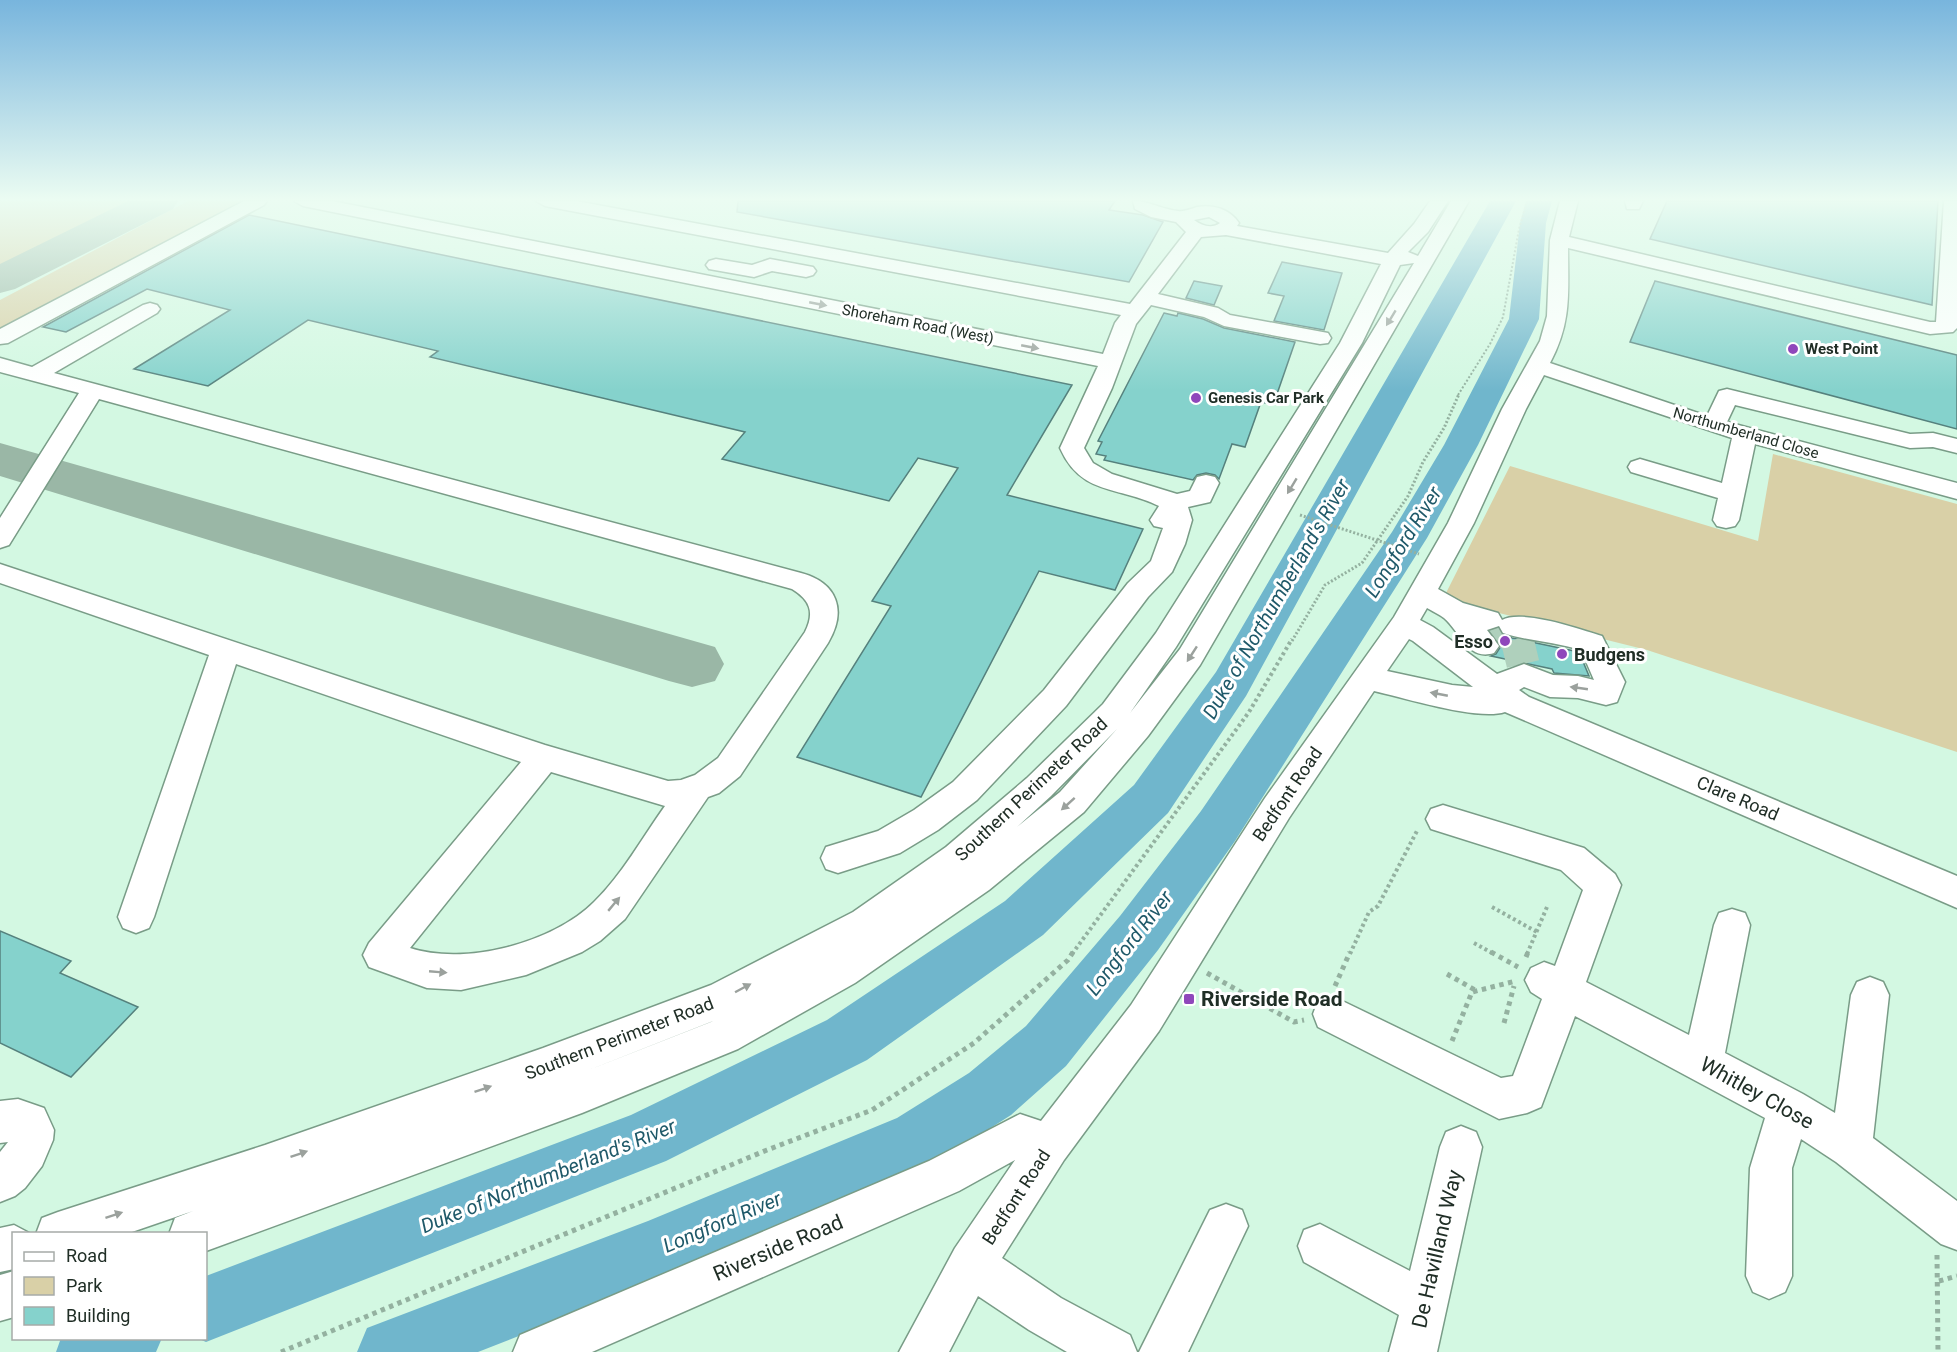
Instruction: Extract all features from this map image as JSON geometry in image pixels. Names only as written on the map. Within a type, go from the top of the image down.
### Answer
[{"type":"street","points":[[0,338],[139,264]]},
{"type":"street","name":"Shoreham Road (West)","points":[[620,264],[1111,362]]},
{"type":"street","points":[[715,264],[754,271],[771,265],[806,271]]},
{"type":"street","points":[[781,297],[813,264]]},
{"type":"street","points":[[887,264],[1139,304],[1211,312],[1224,320],[1320,338]]},
{"type":"street","points":[[1170,264],[1139,304],[1120,335],[1101,388],[1072,448],[1076,460],[1082,467],[1097,477],[1152,493],[1174,503],[1201,496],[1206,483]]},
{"type":"street","points":[[1372,264],[1378,269],[1390,264]]},
{"type":"street","name":"Southern Perimeter Road","points":[[61,1232],[265,1166],[498,1083],[723,999],[866,924],[940,871],[1039,787],[1114,712],[1167,640],[1400,264]]},
{"type":"street","name":"Southern Perimeter Road","points":[[194,1232],[582,1093],[724,1036],[842,971],[976,879],[1072,802],[1137,727],[1190,657],[1400,264]]},
{"type":"street","name":"Bedfont Road","points":[[922,1352],[971,1264],[1011,1207],[1049,1145],[1145,1018],[1183,960],[1239,865],[1404,624],[1461,523],[1514,409],[1551,341],[1557,316],[1558,264]]},
{"type":"street","points":[[1661,264],[1930,328],[1946,328],[1952,264]]},
{"type":"street","points":[[34,375],[150,309]]},
{"type":"street","points":[[0,365],[790,579],[815,590],[823,602],[825,622],[818,636],[729,767],[718,778],[695,789],[668,794],[544,757],[0,573]]},
{"type":"street","name":"Northumberland Close","points":[[1538,366],[1714,426],[1957,491]]},
{"type":"street","points":[[1101,388],[1109,407],[1101,423],[1106,426]]},
{"type":"street","points":[[0,539],[93,391]]},
{"type":"street","points":[[1714,426],[1727,396],[1910,441],[1933,440],[1957,447]]},
{"type":"street","points":[[1726,520],[1745,435]]},
{"type":"street","points":[[1631,474],[1673,496],[1678,478],[1732,494]]},
{"type":"street","points":[[838,858],[888,843],[926,820],[964,791],[1055,698],[1138,591],[1162,566],[1172,544],[1179,519],[1174,503]]},
{"type":"street","points":[[1422,592],[1491,632],[1564,634],[1592,643],[1610,682],[1606,694],[1578,687],[1507,686]]},
{"type":"street","name":"Clare Road","points":[[1404,624],[1507,686],[1957,892]]},
{"type":"street","points":[[136,917],[226,650]]},
{"type":"street","name":"Clare Road","points":[[1366,678],[1507,686]]},
{"type":"street","points":[[544,757],[382,955],[425,971],[462,972],[509,962],[562,945],[585,932],[617,902],[695,789]]},
{"type":"street","points":[[1332,1014],[1499,1099],[1527,1093],[1536,980],[1603,885],[1572,859],[1443,819]]},
{"type":"street","points":[[1703,1064],[1732,925]]},
{"type":"street","name":"Whitley Close","points":[[1536,980],[1788,1108],[1851,1147],[1945,1219]]},
{"type":"street","points":[[1851,1147],[1870,996]]},
{"type":"street","points":[[1769,1276],[1771,1168],[1788,1108]]},
{"type":"street","points":[[0,1122],[25,1119],[31,1123],[33,1129],[33,1139],[21,1162],[0,1181]]},
{"type":"street","name":"Riverside Road","points":[[537,1352],[944,1176],[1020,1135],[1049,1145]]},
{"type":"street","name":"De Havilland Way","points":[[1413,1352],[1461,1147]]},
{"type":"street","points":[[1163,1352],[1226,1226]]},
{"type":"street","points":[[1320,1246],[1424,1303]]},
{"type":"street","points":[[971,1264],[1045,1314],[1113,1352]]},
{"type":"path","points":[[1301,515],[1424,555]]},
{"type":"path","points":[[1183,960],[1294,1022],[1332,1014],[1336,981],[1369,912],[1378,906],[1419,828],[1443,819]]},
{"type":"path","points":[[1492,907],[1537,932]]},
{"type":"path","points":[[1504,1023],[1536,980],[1537,932],[1547,907]]},
{"type":"path","points":[[1474,943],[1536,980]]},
{"type":"path","points":[[1447,974],[1476,991]]},
{"type":"path","points":[[1440,1069],[1473,992],[1536,980]]},
{"type":"path","points":[[1938,1352],[1939,1281],[1945,1219]]},
{"type":"path","points":[[1939,1281],[1957,1276]]},
{"type":"green space","points":[[68,264],[128,264],[0,332],[0,300]]},
{"type":"green space","points":[[1773,454],[1957,504],[1957,752],[1647,650],[1443,599],[1510,466],[1758,541]]},
{"type":"building","points":[[159,264],[487,264],[1072,385],[1007,495],[1143,529],[1115,590],[1039,571],[921,797],[797,757],[891,606],[872,601],[958,468],[918,458],[889,501],[722,459],[745,432],[430,357],[438,351],[308,320],[208,386],[134,369],[230,310],[147,289],[66,332],[43,327]]},
{"type":"building","points":[[1029,264],[1139,264],[1129,282]]},
{"type":"building","points":[[1281,264],[1342,273],[1324,330],[1274,321],[1284,296],[1268,293]]},
{"type":"building","points":[[1757,264],[1934,264],[1932,305]]},
{"type":"building","points":[[1194,281],[1222,286],[1214,305],[1186,298]]},
{"type":"building","name":"West Point","points":[[1655,281],[1957,355],[1957,429],[1630,342]]},
{"type":"building","name":"Genesis Car Park","points":[[1164,313],[1177,316],[1178,313],[1203,319],[1224,328],[1295,342],[1277,394],[1274,393],[1270,404],[1261,402],[1245,447],[1232,444],[1219,479],[1215,475],[1206,473],[1197,475],[1193,480],[1104,460],[1106,456],[1096,454],[1102,442],[1098,441]]},
{"type":"building","points":[[1498,629],[1502,635],[1512,638],[1579,652],[1589,676],[1554,673],[1552,669],[1491,656],[1496,654],[1501,646],[1491,631]]},
{"type":"building","points":[[0,931],[71,961],[60,973],[138,1007],[71,1077],[0,1043]]},
{"type":"waterway","name":"Duke of Northumberland's River","points":[[207,1309],[645,1140],[847,1040],[1024,918],[1151,799],[1231,684],[1467,264]]},
{"type":"waterway","name":"Longford River","points":[[391,1352],[648,1253],[918,1140],[990,1094],[1046,1046],[1139,933],[1218,826],[1408,538],[1461,445],[1524,319],[1529,264]]},
{"type":"waterway","name":"Duke of Northumberland's River","points":[[90,1352],[123,1340]]},
{"type":"taxiway","points":[[0,280],[32,264]]},
{"type":"taxiway","points":[[0,459],[692,664]]},
{"type":"tunnel","points":[[1486,628],[1517,640]]},
{"type":"tunnel","points":[[1517,640],[1523,664]]},
{"type":"place","name":"West Point","points":[[1793,349]]},
{"type":"place","name":"Genesis Car Park","points":[[1196,398]]},
{"type":"place","name":"Esso","points":[[1505,641]]},
{"type":"place","name":"Budgens","points":[[1562,654]]},
{"type":"place","name":"Riverside Road","points":[[1189,999]]}]
